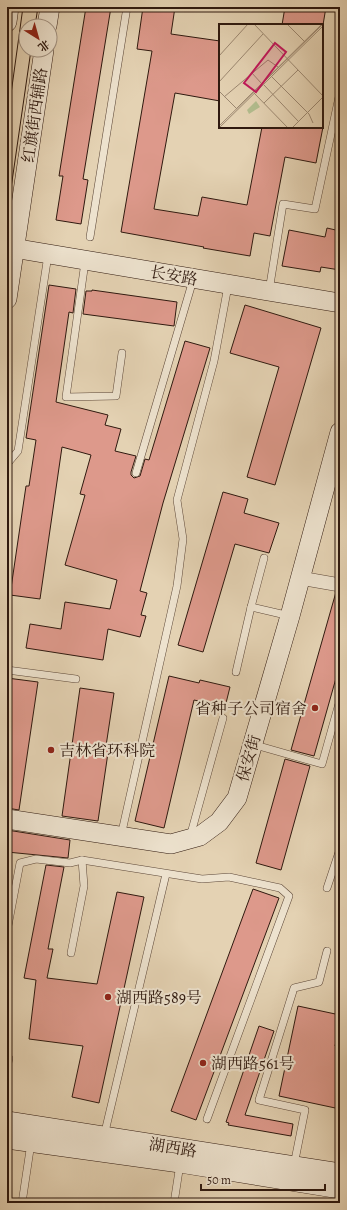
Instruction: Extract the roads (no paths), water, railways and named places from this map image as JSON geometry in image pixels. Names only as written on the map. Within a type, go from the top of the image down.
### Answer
[{"type":"street","points":[[7,22],[9,7]]},
{"type":"street","points":[[48,18],[50,7]]},
{"type":"street","name":"红旗街西辅路","points":[[7,299],[11,247],[43,58]]},
{"type":"street","name":"长安路","points":[[11,247],[340,303]]},
{"type":"street","name":"保安街","points":[[7,820],[171,844],[200,836],[219,822],[237,798],[290,616],[340,435]]},
{"type":"street","points":[[300,578],[340,585]]},
{"type":"street","name":"湖西路","points":[[7,1120],[340,1173]]},
{"type":"street","name":"湖西路","points":[[7,1139],[180,1163],[340,1189]]},
{"type":"lane","points":[[90,237],[128,7]]},
{"type":"lane","points":[[269,291],[283,204],[315,209],[340,92]]},
{"type":"lane","points":[[7,464],[18,451],[48,253]]},
{"type":"lane","points":[[85,260],[66,396],[116,396],[122,353]]},
{"type":"lane","points":[[136,473],[194,278]]},
{"type":"lane","points":[[121,836],[177,586],[183,539],[177,500],[214,361],[228,284]]},
{"type":"lane","points":[[236,672],[264,558]]},
{"type":"lane","points":[[251,607],[290,616]]},
{"type":"lane","points":[[7,670],[76,679]]},
{"type":"lane","points":[[252,744],[322,764],[340,700]]},
{"type":"lane","points":[[190,838],[223,718]]},
{"type":"lane","points":[[327,888],[340,849]]},
{"type":"lane","points":[[7,930],[20,863],[36,859],[70,864],[82,860],[202,879],[229,877],[280,888],[289,896],[207,1119]]},
{"type":"lane","points":[[71,953],[84,886],[82,860]]},
{"type":"lane","points":[[104,1136],[166,874]]},
{"type":"lane","points":[[294,1166],[305,1110],[259,1100],[294,988],[319,982],[327,951]]},
{"type":"lane","points":[[7,1056],[9,1058],[7,1068]]},
{"type":"lane","points":[[22,1203],[31,1142]]},
{"type":"lane","points":[[174,1203],[180,1163]]},
{"type":"tram line","points":[[7,123],[23,7]]},
{"type":"tram line","points":[[36,18],[38,7]]},
{"type":"tram line","points":[[7,216],[30,58]]},
{"type":"place","name":"省种子公司宿舍","points":[[315,708]]},
{"type":"place","name":"吉林省环科院","points":[[51,750]]},
{"type":"place","name":"湖西路589号","points":[[108,997]]},
{"type":"place","name":"湖西路561号","points":[[203,1063]]}]
